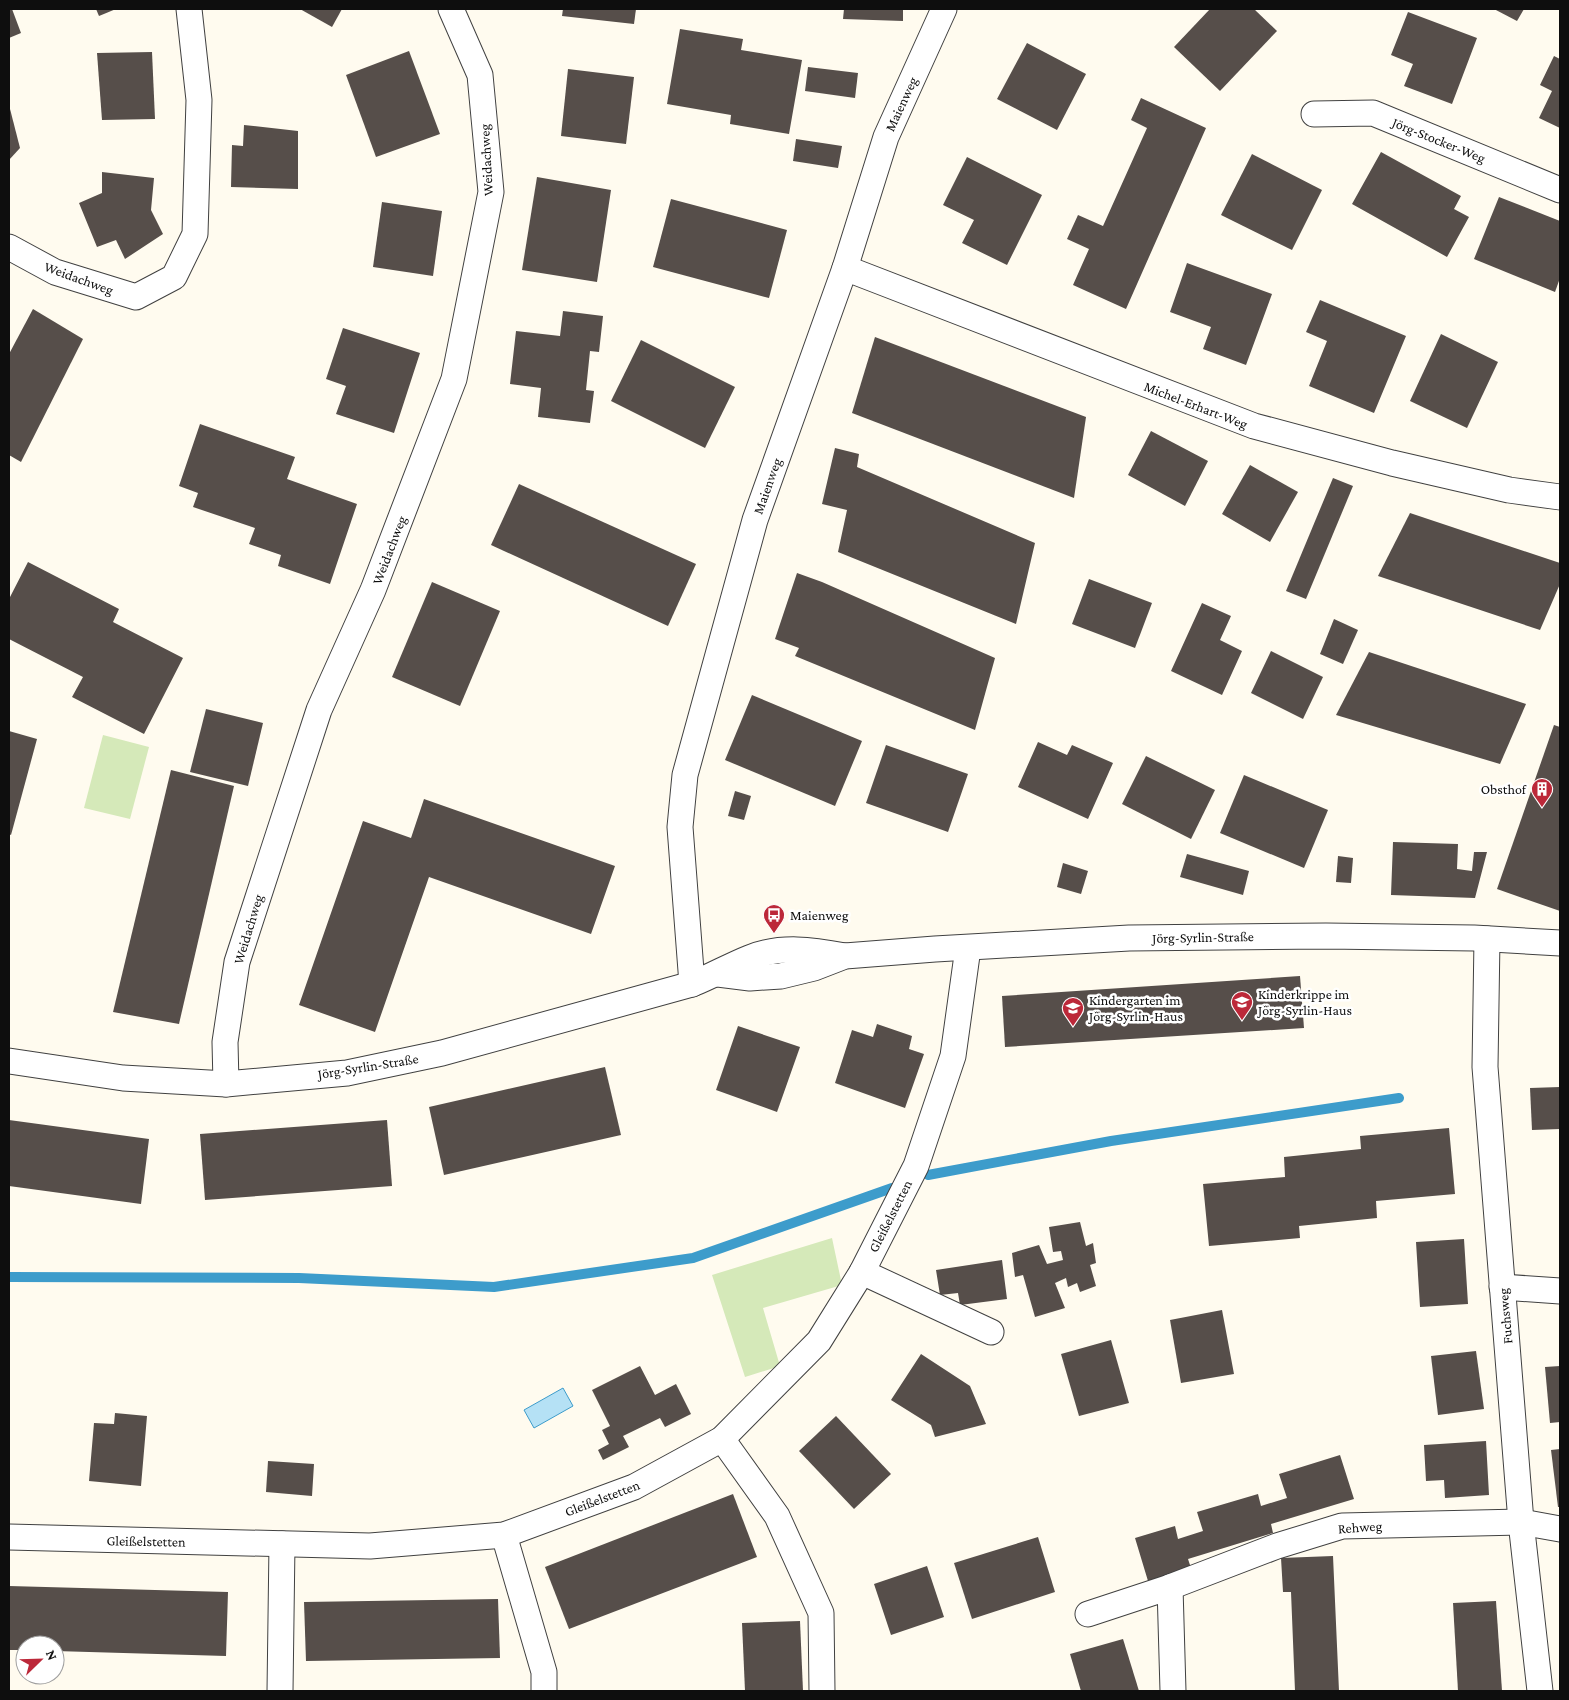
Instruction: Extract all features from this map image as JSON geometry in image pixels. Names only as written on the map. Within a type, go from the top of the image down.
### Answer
[{"type":"street","name":"Weidachweg","points":[[9,247],[55,272],[136,298],[174,277],[195,234],[199,100],[189,9]]},
{"type":"street","name":"Weidachweg","points":[[226,1084],[225,1042],[230,1001],[240,952],[319,710],[373,590],[454,379],[491,192],[480,75],[451,9]]},
{"type":"street","name":"Maienweg","points":[[692,984],[680,827],[685,775],[750,535],[845,268],[886,137],[944,9]]},
{"type":"street","name":"Jörg-Stocker-Weg","points":[[1314,114],[1373,113],[1560,190]]},
{"type":"street","name":"Michel-Erhart-Weg","points":[[845,268],[1254,426],[1392,463],[1509,490],[1560,497]]},
{"type":"street","name":"Jörg-Syrlin-Straße","points":[[9,1061],[123,1078],[226,1084],[347,1073],[442,1054],[692,984],[718,974],[750,978],[781,976],[814,968],[845,956],[1174,937],[1309,936],[1487,939],[1560,943]]},
{"type":"street","name":"Fuchsweg","points":[[1487,939],[1485,1067],[1521,1522],[1540,1691]]},
{"type":"street","name":"Gleißelstetten","points":[[9,1537],[370,1546],[504,1535],[634,1487],[722,1439],[819,1341],[862,1272],[916,1166],[953,1056],[968,948]]},
{"type":"street","points":[[862,1272],[991,1332]]},
{"type":"street","points":[[1502,1288],[1560,1291]]},
{"type":"street","points":[[722,1439],[777,1516],[821,1613],[822,1691]]},
{"type":"street","name":"Rehweg","points":[[1088,1614],[1170,1587],[1277,1546],[1342,1526],[1521,1522],[1560,1529]]},
{"type":"street","points":[[504,1535],[544,1672],[544,1691]]},
{"type":"street","points":[[280,1691],[282,1544]]},
{"type":"street","points":[[1170,1587],[1173,1691]]},
{"type":"green space","points":[[103,735],[149,747],[130,819],[84,808]]},
{"type":"green space","points":[[832,1238],[842,1285],[763,1308],[780,1366],[745,1377],[712,1275]]},
{"type":"water","points":[[563,1388],[573,1406],[534,1428],[524,1410]]},
{"type":"building","points":[[9,9],[12,9],[21,33],[9,38]]},
{"type":"building","points":[[96,9],[116,9],[99,16]]},
{"type":"building","points":[[300,9],[342,9],[332,27]]},
{"type":"building","points":[[563,9],[636,9],[634,24],[562,16]]},
{"type":"building","points":[[844,9],[903,9],[903,21],[843,19]]},
{"type":"building","points":[[1210,9],[1254,9],[1277,31],[1220,91],[1174,47]]},
{"type":"building","points":[[1494,9],[1524,9],[1517,21]]},
{"type":"building","points":[[1408,12],[1477,38],[1452,104],[1404,86],[1413,64],[1391,55]]},
{"type":"building","points":[[680,29],[743,39],[741,50],[802,60],[789,134],[730,124],[731,115],[667,104]]},
{"type":"building","points":[[1027,43],[1086,74],[1057,130],[997,99]]},
{"type":"building","points":[[409,51],[440,134],[376,157],[346,75]]},
{"type":"building","points":[[152,52],[155,119],[102,120],[97,53]]},
{"type":"building","points":[[1554,56],[1560,59],[1560,128],[1539,118],[1552,91],[1540,85]]},
{"type":"building","points":[[808,67],[858,73],[855,98],[805,91]]},
{"type":"building","points":[[568,69],[634,77],[626,144],[561,136]]},
{"type":"building","points":[[1141,98],[1206,128],[1126,309],[1073,285],[1089,249],[1067,239],[1078,215],[1103,226],[1147,128],[1131,120]]},
{"type":"building","points":[[9,105],[20,148],[9,160]]},
{"type":"building","points":[[244,125],[298,131],[298,189],[231,187],[232,145],[243,146]]},
{"type":"building","points":[[796,139],[842,146],[838,168],[793,161]]},
{"type":"building","points":[[1381,152],[1461,196],[1454,209],[1469,217],[1447,257],[1352,204]]},
{"type":"building","points":[[1252,154],[1322,190],[1292,250],[1221,215]]},
{"type":"building","points":[[967,157],[1042,195],[1007,265],[962,243],[974,220],[943,205]]},
{"type":"building","points":[[102,172],[154,178],[151,210],[163,234],[125,259],[116,240],[97,247],[79,203],[102,193]]},
{"type":"building","points":[[537,177],[611,190],[597,282],[522,270]]},
{"type":"building","points":[[1499,197],[1560,221],[1560,278],[1555,292],[1474,259]]},
{"type":"building","points":[[671,199],[787,230],[769,298],[653,267]]},
{"type":"building","points":[[382,202],[442,211],[433,276],[373,267]]},
{"type":"building","points":[[1187,263],[1272,294],[1246,365],[1203,349],[1211,327],[1170,312]]},
{"type":"building","points":[[1320,300],[1406,336],[1374,413],[1309,386],[1327,341],[1306,332]]},
{"type":"building","points":[[33,309],[83,339],[21,462],[9,455],[9,354]]},
{"type":"building","points":[[563,311],[603,316],[599,352],[590,351],[586,390],[594,391],[590,423],[538,417],[541,388],[510,384],[516,331],[560,336]]},
{"type":"building","points":[[343,328],[420,353],[394,433],[336,414],[346,386],[326,379]]},
{"type":"building","points":[[1441,334],[1498,362],[1467,428],[1410,401]]},
{"type":"building","points":[[875,337],[1086,417],[1074,498],[852,413]]},
{"type":"building","points":[[641,340],[735,387],[705,448],[611,401]]},
{"type":"building","points":[[200,424],[295,457],[287,479],[357,504],[330,584],[278,566],[281,555],[249,544],[255,528],[193,507],[198,493],[179,486]]},
{"type":"building","points":[[1151,431],[1208,461],[1185,506],[1128,475]]},
{"type":"building","points":[[835,448],[859,454],[857,467],[1035,543],[1016,624],[838,552],[847,510],[822,504]]},
{"type":"building","points":[[1250,465],[1298,492],[1270,542],[1222,514]]},
{"type":"building","points":[[1333,478],[1353,486],[1306,599],[1286,591]]},
{"type":"building","points":[[519,484],[696,564],[668,626],[491,545]]},
{"type":"building","points":[[1410,513],[1560,563],[1560,584],[1540,630],[1378,576]]},
{"type":"building","points":[[28,562],[119,609],[113,622],[183,658],[144,734],[72,697],[83,677],[9,639],[9,599]]},
{"type":"building","points":[[797,573],[822,582],[995,658],[975,730],[795,656],[799,648],[775,639]]},
{"type":"building","points":[[1089,579],[1152,603],[1135,648],[1072,624]]},
{"type":"building","points":[[432,582],[500,611],[460,706],[392,677]]},
{"type":"building","points":[[1202,603],[1231,616],[1220,640],[1242,651],[1222,695],[1171,671]]},
{"type":"building","points":[[1334,619],[1358,630],[1343,664],[1320,654]]},
{"type":"building","points":[[1271,651],[1323,677],[1303,719],[1251,693]]},
{"type":"building","points":[[1369,652],[1526,704],[1500,764],[1336,715]]},
{"type":"building","points":[[752,695],[862,741],[835,806],[725,760]]},
{"type":"building","points":[[206,709],[263,723],[248,786],[190,772]]},
{"type":"building","name":"Obsthof","points":[[1554,725],[1560,727],[1560,911],[1497,889]]},
{"type":"building","points":[[9,731],[37,739],[11,835],[9,834]]},
{"type":"building","points":[[1038,742],[1067,755],[1072,745],[1113,763],[1088,819],[1018,787]]},
{"type":"building","points":[[886,745],[968,774],[948,832],[866,803]]},
{"type":"building","points":[[1146,756],[1215,790],[1191,839],[1122,804]]},
{"type":"building","points":[[171,770],[234,786],[179,1024],[113,1012]]},
{"type":"building","points":[[1244,775],[1328,810],[1304,868],[1220,833]]},
{"type":"building","points":[[735,791],[751,796],[744,820],[728,816]]},
{"type":"building","points":[[424,799],[615,866],[591,934],[429,877],[375,1032],[299,1005],[363,821],[411,838]]},
{"type":"building","points":[[1393,842],[1458,844],[1457,869],[1472,871],[1474,852],[1487,852],[1475,898],[1391,895]]},
{"type":"building","points":[[1187,854],[1249,871],[1243,895],[1180,877]]},
{"type":"building","points":[[1338,856],[1353,858],[1351,883],[1336,882]]},
{"type":"building","points":[[1063,863],[1088,871],[1081,894],[1057,887]]},
{"type":"building","points":[[1300,976],[1304,1028],[1005,1047],[1002,996]]},
{"type":"building","points":[[877,1024],[912,1036],[909,1049],[924,1054],[905,1108],[835,1083],[852,1030],[873,1037]]},
{"type":"building","points":[[738,1026],[800,1047],[777,1112],[716,1090]]},
{"type":"building","points":[[605,1067],[621,1135],[444,1175],[429,1107]]},
{"type":"building","points":[[1560,1087],[1560,1129],[1532,1130],[1530,1088]]},
{"type":"building","points":[[9,1120],[149,1139],[141,1204],[9,1186]]},
{"type":"building","points":[[387,1120],[392,1186],[205,1200],[200,1134]]},
{"type":"building","points":[[1449,1128],[1455,1194],[1376,1201],[1377,1218],[1299,1226],[1300,1238],[1209,1246],[1203,1184],[1285,1177],[1284,1157],[1361,1149],[1360,1136]]},
{"type":"building","points":[[1080,1222],[1086,1246],[1093,1243],[1096,1263],[1090,1265],[1096,1286],[1080,1292],[1077,1283],[1068,1287],[1066,1278],[1055,1283],[1065,1308],[1035,1317],[1023,1275],[1015,1277],[1012,1253],[1039,1245],[1047,1264],[1063,1260],[1061,1251],[1053,1252],[1049,1227]]},
{"type":"building","points":[[1464,1239],[1468,1304],[1420,1307],[1416,1242]]},
{"type":"building","points":[[1002,1260],[1007,1299],[960,1305],[958,1293],[940,1295],[936,1270]]},
{"type":"building","points":[[1222,1310],[1234,1374],[1181,1383],[1170,1320]]},
{"type":"building","points":[[1111,1340],[1129,1403],[1079,1416],[1061,1354]]},
{"type":"building","points":[[1476,1351],[1484,1409],[1438,1415],[1431,1356]]},
{"type":"building","points":[[921,1354],[970,1386],[986,1424],[935,1437],[931,1425],[891,1400]]},
{"type":"building","points":[[640,1366],[655,1395],[676,1384],[691,1414],[665,1427],[660,1418],[623,1436],[629,1447],[603,1460],[598,1450],[609,1444],[602,1430],[610,1426],[592,1390]]},
{"type":"building","points":[[1560,1366],[1560,1422],[1550,1423],[1545,1367]]},
{"type":"building","points":[[115,1413],[147,1416],[141,1486],[89,1481],[94,1423],[114,1424]]},
{"type":"building","points":[[836,1416],[891,1474],[854,1509],[799,1451]]},
{"type":"building","points":[[1486,1441],[1489,1495],[1445,1498],[1444,1480],[1426,1481],[1424,1445]]},
{"type":"building","points":[[1560,1449],[1560,1507],[1558,1507],[1551,1450]]},
{"type":"building","points":[[1340,1455],[1354,1499],[1271,1524],[1273,1533],[1188,1559],[1191,1568],[1148,1581],[1135,1538],[1175,1526],[1178,1539],[1203,1531],[1197,1512],[1258,1494],[1261,1506],[1287,1498],[1279,1474]]},
{"type":"building","points":[[268,1461],[314,1464],[312,1496],[266,1492]]},
{"type":"building","points":[[733,1494],[757,1557],[569,1629],[545,1567]]},
{"type":"building","points":[[1038,1537],[1055,1592],[972,1619],[954,1563]]},
{"type":"building","points":[[1333,1556],[1339,1691],[1295,1691],[1291,1592],[1283,1592],[1281,1558]]},
{"type":"building","points":[[927,1566],[944,1617],[891,1635],[874,1584]]},
{"type":"building","points":[[9,1586],[228,1592],[226,1656],[65,1651],[65,1635],[15,1635],[15,1650],[9,1650]]},
{"type":"building","points":[[498,1599],[500,1658],[306,1661],[304,1602]]},
{"type":"building","points":[[1496,1601],[1502,1691],[1458,1691],[1453,1603]]},
{"type":"building","points":[[800,1621],[803,1691],[745,1691],[742,1623]]},
{"type":"building","points":[[1123,1639],[1139,1691],[1081,1691],[1070,1654]]},
{"type":"waterway","points":[[928,1175],[1111,1141],[1399,1098]]},
{"type":"waterway","points":[[9,1277],[299,1278],[494,1287],[693,1258],[892,1188]]},
{"type":"place","name":"Obsthof","points":[[1542,808]]},
{"type":"place","name":"Maienweg","points":[[774,934]]},
{"type":"place","name":"Kinderkrippe im Jörg-Syrlin-Haus","points":[[1242,1021]]},
{"type":"place","name":"Kindergarten im Jörg-Syrlin-Haus","points":[[1073,1027]]}]
